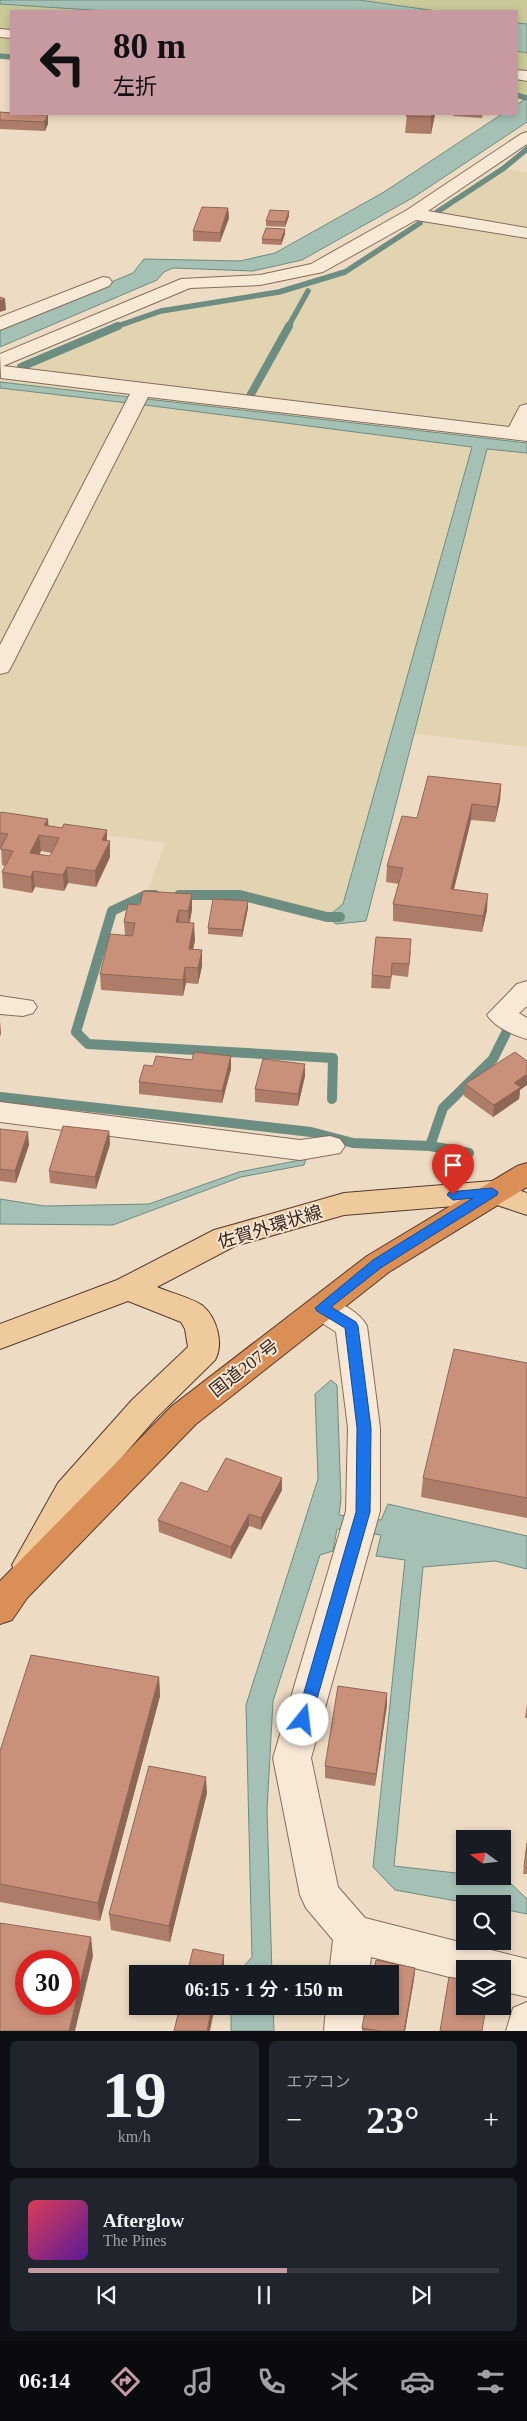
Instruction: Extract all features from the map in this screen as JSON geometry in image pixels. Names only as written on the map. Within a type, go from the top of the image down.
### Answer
[{"type":"highway","name":"国道207号","points":[[8,1599],[184,1415],[378,1264],[527,1172]]},
{"type":"main road","name":"佐賀外環状線","points":[[0,1337],[128,1288],[225,1238],[344,1204],[492,1192],[527,1204]]},
{"type":"main road","points":[[8,1599],[70,1493],[144,1409],[204,1352],[202,1328],[192,1314],[128,1288]]},
{"type":"street","points":[[0,362],[141,298],[187,283],[260,280],[316,268],[413,214],[527,138]]},
{"type":"street","points":[[413,214],[527,233]]},
{"type":"street","points":[[86,273],[141,298]]},
{"type":"street","points":[[0,324],[104,282]]},
{"type":"street","points":[[0,371],[138,397],[522,434],[527,410]]},
{"type":"street","points":[[0,666],[138,397]]},
{"type":"street","points":[[527,990],[501,1014],[527,1030]]},
{"type":"street","points":[[0,1112],[300,1150],[330,1146]]},
{"type":"street","points":[[322,1308],[352,1326],[364,1428],[359,1525],[292,1758],[320,1895],[353,1934],[456,1960]]},
{"type":"street","points":[[350,1965],[353,1934]]},
{"type":"street","points":[[511,1974],[527,1978]]},
{"type":"street","points":[[344,2031],[345,2015]]},
{"type":"street","points":[[526,2031],[527,2022]]},
{"type":"shaded area","points":[[0,0],[359,0],[430,10],[91,10],[0,4]]},
{"type":"shaded area","points":[[518,23],[527,24],[527,53],[518,51]]},
{"type":"shaded area","points":[[527,98],[527,122],[414,197],[302,260],[253,271],[173,268],[164,272],[157,280],[0,347],[0,328],[133,273],[144,259],[240,261],[275,253],[384,192],[500,115],[518,115],[518,104]]},
{"type":"shaded area","points":[[504,168],[527,173],[527,435],[250,403],[243,409],[527,443],[527,747],[401,732],[351,916],[327,917],[240,895],[146,895],[165,843],[0,820],[0,381],[21,367],[115,327],[161,311],[279,292],[345,272]]},
{"type":"shaded area","points":[[0,382],[527,443],[527,453],[487,449],[366,921],[336,924],[327,917],[343,904],[472,447],[0,388]]},
{"type":"shaded area","points":[[306,1159],[304,1165],[241,1177],[113,1225],[0,1224],[0,1199],[44,1206],[149,1204],[239,1172]]},
{"type":"shaded area","points":[[331,1380],[337,1385],[341,1499],[339,1515],[381,1520],[388,1504],[527,1536],[527,1569],[495,1561],[423,1567],[394,1866],[456,1873],[456,1885],[511,1884],[527,1899],[527,1914],[511,1911],[511,1895],[456,1895],[456,1901],[395,1890],[373,1867],[405,1560],[376,1556],[381,1535],[337,1529],[333,1551],[320,1555],[273,1701],[267,1810],[272,1965],[245,1965],[252,1957],[246,1705],[318,1479],[315,1394]]},
{"type":"shaded area","points":[[231,2015],[273,2015],[274,2031],[231,2031]]},
{"type":"green space","points":[[359,0],[527,0],[527,24],[518,23],[518,10],[430,10]]},
{"type":"green space","points":[[0,4],[91,10],[10,10],[10,54],[0,53]]},
{"type":"green space","points":[[518,51],[527,53],[527,96],[518,94]]},
{"type":"building","points":[[0,112],[10,113],[10,115],[48,115],[44,122],[0,120]]},
{"type":"building","points":[[406,115],[432,115],[431,117]]},
{"type":"building","points":[[202,207],[228,208],[220,233],[193,231]]},
{"type":"building","points":[[270,210],[289,211],[285,222],[266,221]]},
{"type":"building","points":[[266,228],[285,229],[281,240],[262,239]]},
{"type":"building","points":[[428,776],[501,784],[497,807],[472,804],[451,889],[488,894],[483,916],[393,904],[403,868],[387,866],[402,816],[417,818]]},
{"type":"building","points":[[1,812],[48,819],[44,825],[62,828],[64,824],[107,830],[102,840],[110,841],[95,871],[67,867],[63,875],[33,871],[31,877],[2,872],[13,851],[0,849],[8,834],[0,833]],"holes":[[[39,835],[59,838],[50,856],[30,853]]]},
{"type":"building","points":[[143,891],[192,894],[188,911],[179,910],[176,922],[194,923],[189,949],[202,950],[198,968],[185,967],[183,980],[100,974],[110,934],[132,936],[135,923],[124,922],[128,904],[140,905]]},
{"type":"building","points":[[213,899],[248,901],[242,930],[208,928]]},
{"type":"building","points":[[376,937],[411,939],[409,964],[392,963],[391,977],[372,975]]},
{"type":"building","points":[[194,1052],[231,1056],[222,1091],[139,1082],[144,1065],[153,1066],[156,1056],[192,1060]]},
{"type":"building","points":[[515,1052],[527,1061],[527,1074],[514,1083],[521,1087],[494,1105],[465,1084]]},
{"type":"building","points":[[263,1059],[305,1064],[298,1094],[255,1089]]},
{"type":"building","points":[[63,1126],[109,1131],[95,1177],[49,1171]]},
{"type":"building","points":[[0,1129],[28,1132],[15,1171],[0,1169]]},
{"type":"building","points":[[454,1349],[527,1363],[527,1498],[423,1478]]},
{"type":"building","points":[[226,1458],[282,1478],[261,1518],[249,1514],[231,1547],[158,1520],[181,1482],[207,1492]]},
{"type":"building","points":[[31,1655],[159,1677],[98,1903],[0,1884],[0,1751]]},
{"type":"building","points":[[338,1686],[387,1693],[376,1774],[325,1766]]},
{"type":"building","points":[[149,1766],[206,1777],[169,1926],[109,1914]]},
{"type":"building","points":[[527,1843],[527,1868],[524,1867]]},
{"type":"building","points":[[0,1923],[91,1937],[80,1984],[80,1950],[15,1950],[15,2015],[73,2015],[69,2031],[0,2031]]},
{"type":"building","points":[[193,1949],[224,1955],[222,1965],[189,1965]]},
{"type":"building","points":[[376,1960],[415,1968],[404,2031],[379,2031],[362,2028],[364,2015],[399,2015],[399,1965],[375,1965]]},
{"type":"building","points":[[449,1977],[456,1978],[456,2015],[485,2015],[482,2031],[440,2031]]},
{"type":"building","points":[[178,2015],[210,2015],[207,2031],[174,2031]]},
{"type":"waterway","points":[[0,56],[10,57]]},
{"type":"waterway","points":[[518,96],[527,98]]},
{"type":"waterway","points":[[437,212],[504,168],[527,149]]},
{"type":"waterway","points":[[115,327],[161,311],[279,292],[345,272],[420,223]]},
{"type":"waterway","points":[[288,327],[308,291]]},
{"type":"waterway","points":[[21,367],[118,326]]},
{"type":"waterway","points":[[250,396],[289,326]]},
{"type":"waterway","points":[[155,895],[146,895],[112,911],[76,1032],[88,1044],[333,1058],[332,1099]]},
{"type":"waterway","points":[[179,895],[240,895],[327,917],[340,917]]},
{"type":"waterway","points":[[430,1146],[443,1108],[493,1059],[506,1033]]},
{"type":"waterway","points":[[0,1097],[311,1132],[353,1143],[430,1146]]},
{"type":"waterway","points":[[430,1146],[469,1153]]},
{"type":"route","points":[[303,1720],[363,1512],[364,1428],[352,1326],[322,1308],[378,1264],[492,1192],[453,1195]]}]
